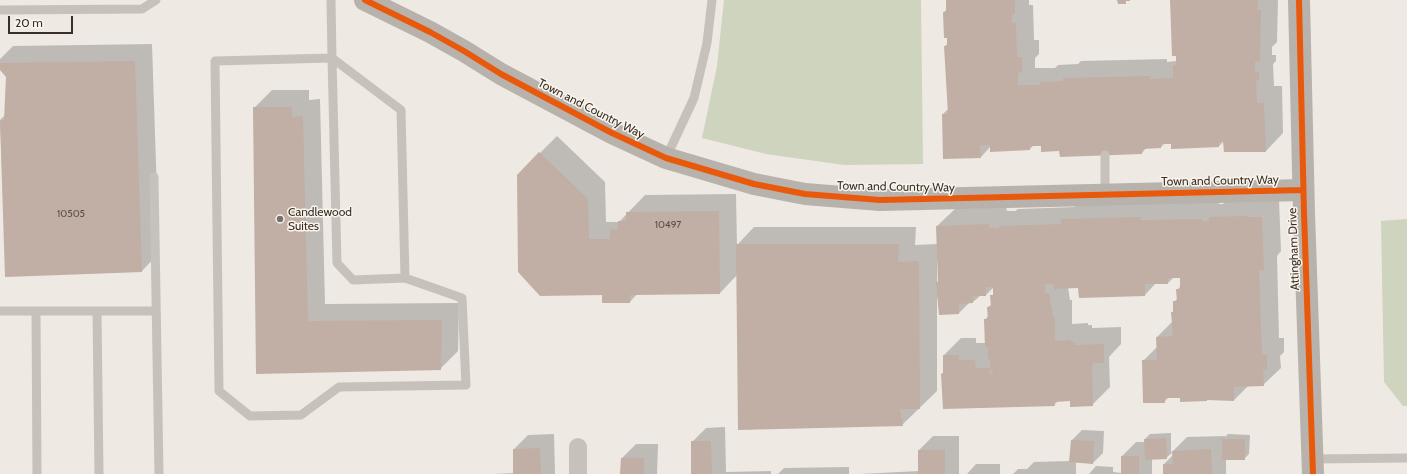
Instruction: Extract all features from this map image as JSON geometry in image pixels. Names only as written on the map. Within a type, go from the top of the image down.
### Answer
[{"type":"street","name":"Town and Country Way","points":[[365,0],[457,47],[551,102],[666,158],[754,184],[805,194],[842,198],[917,200],[1303,190]]},
{"type":"street","name":"Attingham Drive","points":[[1299,0],[1303,190],[1313,467]]},
{"type":"street","points":[[578,448],[578,474]]},
{"type":"lane","points":[[0,10],[142,9],[156,0]]},
{"type":"lane","points":[[331,0],[332,58],[337,263],[353,280],[405,278],[462,298],[466,385],[339,387],[301,414],[250,416],[219,390],[215,61],[332,58],[401,110],[405,278]]},
{"type":"lane","points":[[666,158],[694,98],[708,43],[712,0]]},
{"type":"lane","points":[[1105,156],[1105,195]]},
{"type":"lane","points":[[154,177],[155,311],[159,474]]},
{"type":"lane","points":[[0,311],[155,311]]},
{"type":"lane","points":[[36,311],[37,474]]},
{"type":"lane","points":[[97,311],[99,474]]},
{"type":"lane","points":[[1313,467],[1407,458]]},
{"type":"green space","points":[[724,0],[921,0],[923,164],[844,165],[766,154],[702,138],[717,66]]},
{"type":"green space","points":[[1407,219],[1407,406],[1403,406],[1384,382],[1381,221]]},
{"type":"building","points":[[946,0],[1015,0],[1015,14],[1012,14],[1012,23],[1016,23],[1017,57],[1022,57],[1022,72],[1018,73],[1018,85],[1040,85],[1040,82],[1063,81],[1063,78],[1150,76],[1150,79],[1173,78],[1173,65],[1176,65],[1176,56],[1172,56],[1170,0],[1258,0],[1257,10],[1261,10],[1260,61],[1255,62],[1255,72],[1259,72],[1259,80],[1256,81],[1257,103],[1264,103],[1266,152],[1224,152],[1223,141],[1219,142],[1219,147],[1171,149],[1171,144],[1161,144],[1161,148],[1142,149],[1142,154],[1060,157],[1059,151],[1041,152],[1041,146],[1030,146],[1030,150],[990,152],[990,145],[980,145],[981,158],[943,159],[942,114],[948,114],[944,46],[947,46],[947,38],[944,38],[943,12],[946,12]]},
{"type":"building","points":[[1117,0],[1130,1],[1126,1],[1126,4],[1118,4]]},
{"type":"building","points":[[135,61],[142,272],[5,277],[0,120],[4,120],[6,77],[0,70],[0,63]]},
{"type":"building","name":"Candlewood Suites","points":[[253,107],[292,107],[292,117],[303,116],[308,321],[442,320],[441,370],[256,374]]},
{"type":"building","points":[[539,152],[588,199],[589,239],[610,239],[610,230],[618,229],[618,221],[626,221],[626,212],[719,211],[720,294],[630,295],[630,303],[602,303],[602,295],[540,296],[518,272],[517,175]]},
{"type":"building","points":[[1141,217],[1141,220],[1202,219],[1202,221],[1209,221],[1209,217],[1262,217],[1264,270],[1259,270],[1262,355],[1267,355],[1267,370],[1263,370],[1264,386],[1234,387],[1234,401],[1207,400],[1180,402],[1180,398],[1165,398],[1165,403],[1143,403],[1142,360],[1157,360],[1156,337],[1173,336],[1171,312],[1173,312],[1173,301],[1177,301],[1176,289],[1180,289],[1180,278],[1168,278],[1168,284],[1145,284],[1145,296],[1079,298],[1078,288],[1054,289],[1054,284],[1045,284],[1045,293],[1049,293],[1053,317],[1055,317],[1055,341],[1071,340],[1071,342],[1075,342],[1075,345],[1104,344],[1104,363],[1093,363],[1092,367],[1093,406],[1070,407],[1070,401],[1054,402],[1055,406],[943,409],[941,374],[943,373],[943,355],[959,355],[959,360],[975,360],[976,368],[990,368],[990,374],[993,374],[993,372],[991,372],[990,359],[988,359],[988,347],[985,347],[984,319],[988,319],[987,307],[991,307],[990,295],[993,295],[993,287],[986,287],[986,296],[973,296],[973,303],[959,304],[959,314],[939,315],[936,282],[938,282],[936,226],[989,224],[989,228],[999,228],[999,226],[1061,224],[1061,219]]},
{"type":"building","points":[[736,244],[899,244],[898,262],[919,261],[920,409],[900,409],[903,426],[738,430]]},
{"type":"building","points":[[1166,438],[1167,459],[1145,460],[1144,439]]},
{"type":"building","points":[[1222,439],[1245,439],[1245,460],[1222,460]]},
{"type":"building","points":[[1071,440],[1094,441],[1093,464],[1069,462]]},
{"type":"building","points":[[691,441],[711,441],[712,474],[691,474]]},
{"type":"building","points":[[540,448],[541,474],[513,474],[513,449]]},
{"type":"building","points":[[1211,449],[1212,474],[1163,474],[1163,464],[1173,464],[1172,451]]},
{"type":"building","points":[[918,450],[945,450],[945,474],[918,474]]},
{"type":"building","points":[[1121,456],[1139,456],[1139,474],[1121,474]]},
{"type":"building","points":[[621,458],[644,458],[644,474],[620,474]]},
{"type":"cycle path","points":[[365,0],[430,32],[501,74],[612,133],[666,158],[754,184],[805,194],[880,200],[1303,190]]},
{"type":"cycle path","points":[[1299,0],[1304,213],[1313,474]]},
{"type":"place","name":"Candlewood Suites","points":[[280,219]]}]
